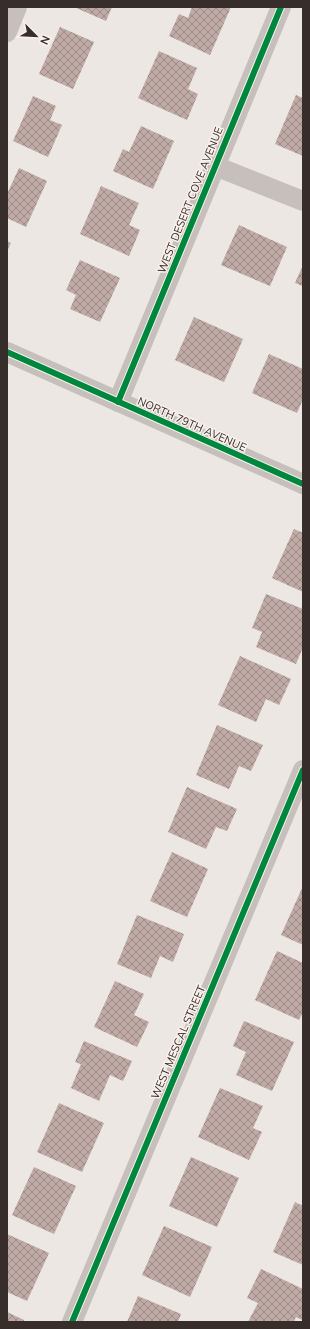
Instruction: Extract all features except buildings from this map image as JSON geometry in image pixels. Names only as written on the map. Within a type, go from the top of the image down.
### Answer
[{"type":"street","points":[[7,32],[17,7]]},
{"type":"street","name":"WEST DESERT COVE AVENUE","points":[[118,402],[281,7]]},
{"type":"street","points":[[215,166],[303,201]]},
{"type":"street","name":"NORTH 79TH AVENUE","points":[[7,352],[303,484]]},
{"type":"street","name":"WEST MESCAL STREET","points":[[72,1322],[303,770]]},
{"type":"cycle path","points":[[118,402],[281,7]]},
{"type":"cycle path","points":[[7,352],[303,484]]},
{"type":"cycle path","points":[[72,1322],[303,770]]}]
